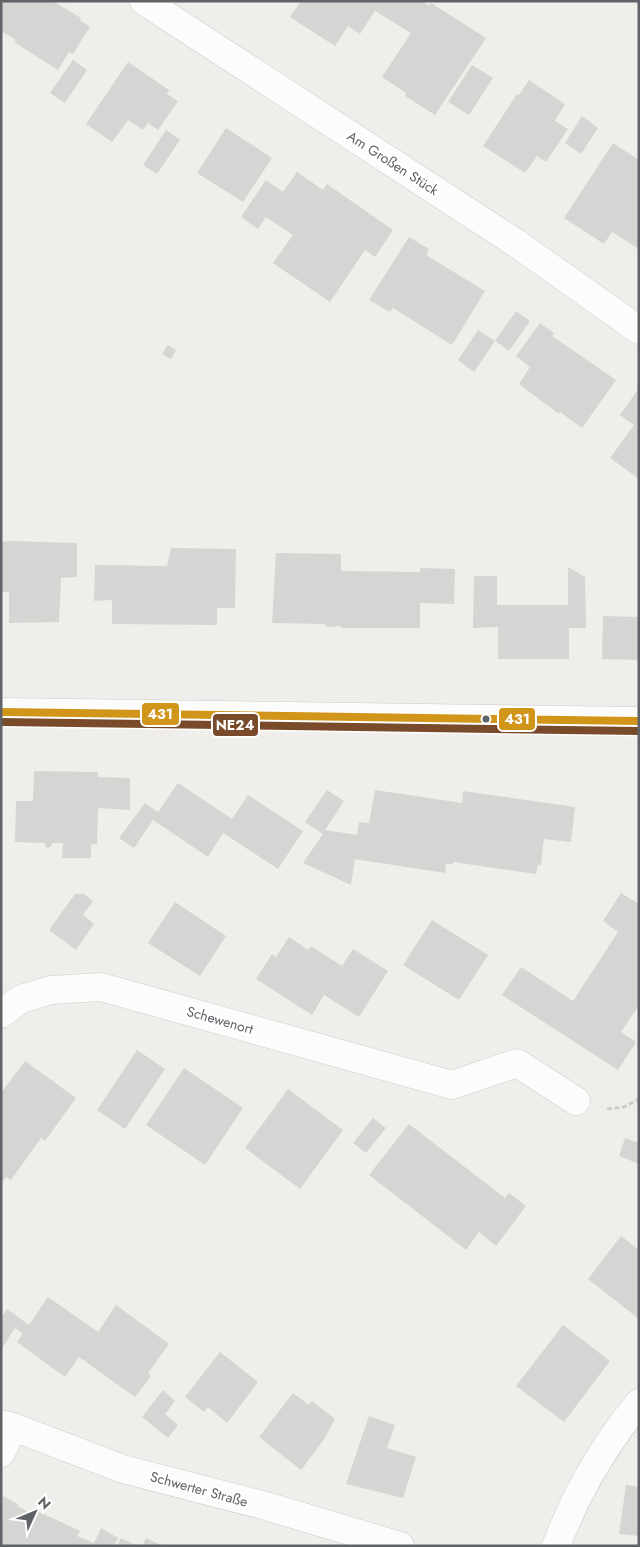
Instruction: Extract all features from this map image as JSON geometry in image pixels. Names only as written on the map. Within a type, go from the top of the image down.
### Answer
[{"type":"street","name":"Am Großen Stück","points":[[144,1],[516,242],[639,330]]},
{"type":"street","points":[[1,712],[639,721]]},
{"type":"street","name":"Schewenort","points":[[1,1014],[21,999],[51,990],[101,987],[452,1085],[517,1063],[576,1100]]},
{"type":"street","points":[[556,1546],[580,1492],[621,1425],[639,1403]]},
{"type":"street","points":[[1,1453],[7,1425]]},
{"type":"street","name":"Schwerter Straße","points":[[7,1425],[123,1469],[266,1506],[400,1546]]},
{"type":"building","points":[[1,1],[53,1],[81,18],[80,20],[90,27],[73,54],[69,52],[58,70],[14,42],[16,40],[1,31]]},
{"type":"building","points":[[301,1],[422,1],[429,6],[431,3],[486,38],[435,115],[405,96],[406,93],[382,77],[411,33],[375,11],[360,34],[348,26],[335,46],[290,17]]},
{"type":"building","points":[[73,60],[87,70],[65,103],[50,93]]},
{"type":"building","points":[[128,62],[169,90],[167,94],[178,101],[158,130],[148,123],[143,130],[128,120],[112,142],[86,124]]},
{"type":"building","points":[[472,65],[493,78],[469,115],[448,102]]},
{"type":"building","points":[[529,80],[565,104],[555,121],[568,129],[546,162],[537,156],[525,173],[483,146],[517,94],[519,95]]},
{"type":"building","points":[[582,116],[598,128],[581,154],[565,143]]},
{"type":"building","points":[[226,128],[272,158],[243,202],[197,173]]},
{"type":"building","points":[[166,130],[180,140],[157,174],[143,165]]},
{"type":"building","points":[[613,143],[639,160],[639,249],[612,232],[604,244],[564,218]]},
{"type":"building","points":[[297,172],[323,190],[327,184],[393,230],[375,257],[365,250],[330,302],[273,263],[293,235],[266,217],[258,229],[241,217],[266,180],[283,192]]},
{"type":"building","points":[[409,237],[429,249],[426,255],[485,291],[452,345],[393,308],[390,312],[369,300]]},
{"type":"building","points":[[516,311],[530,321],[509,351],[495,341]]},
{"type":"building","points":[[540,323],[554,333],[552,336],[616,380],[582,428],[560,412],[559,414],[519,384],[530,367],[516,356]]},
{"type":"building","points":[[478,330],[495,341],[474,372],[458,360]]},
{"type":"building","points":[[168,345],[176,350],[171,359],[162,354]]},
{"type":"building","points":[[639,388],[639,479],[610,458],[634,425],[620,415]]},
{"type":"building","points":[[1,542],[77,543],[77,577],[61,578],[59,622],[9,623],[9,592],[1,592]]},
{"type":"building","points":[[171,548],[236,549],[235,608],[217,608],[217,625],[112,624],[112,600],[94,601],[95,565],[167,566]]},
{"type":"building","points":[[276,553],[341,554],[341,571],[420,572],[420,568],[455,569],[454,604],[420,603],[420,628],[341,628],[341,626],[325,627],[326,624],[272,623]]},
{"type":"building","points":[[568,567],[585,577],[586,628],[569,628],[569,659],[498,659],[498,627],[473,628],[474,576],[497,576],[497,605],[568,605]]},
{"type":"building","points":[[603,616],[639,617],[639,660],[602,659]]},
{"type":"building","points":[[34,771],[98,772],[98,777],[130,778],[130,810],[98,808],[97,844],[91,844],[91,858],[62,858],[63,843],[53,843],[48,849],[44,843],[15,842],[16,801],[33,801]]},
{"type":"building","points":[[178,783],[232,819],[248,795],[303,831],[278,869],[223,833],[208,857],[153,820],[134,848],[119,838],[145,803],[158,812]]},
{"type":"building","points":[[327,790],[344,801],[325,830],[357,835],[359,822],[369,823],[375,790],[462,803],[463,791],[575,807],[571,842],[544,839],[541,865],[538,865],[536,874],[453,862],[453,864],[446,864],[445,873],[355,859],[351,885],[303,863],[323,834],[305,822]]},
{"type":"building","points":[[621,893],[639,904],[639,1005],[621,1032],[636,1042],[618,1070],[502,995],[521,967],[573,1001],[618,932],[603,921]]},
{"type":"building","points":[[75,894],[84,894],[93,901],[83,915],[94,924],[76,950],[49,930]]},
{"type":"building","points":[[175,902],[226,936],[200,976],[148,943]]},
{"type":"building","points":[[432,920],[488,955],[459,1000],[403,965]]},
{"type":"building","points":[[289,937],[308,950],[311,946],[342,966],[353,949],[388,971],[359,1017],[324,995],[312,1015],[256,979],[272,954],[276,957]]},
{"type":"building","points":[[137,1050],[165,1069],[125,1129],[97,1110]]},
{"type":"building","points":[[25,1061],[76,1098],[45,1141],[41,1138],[11,1180],[6,1177],[1,1184],[1,1093]]},
{"type":"building","points":[[184,1068],[243,1108],[205,1165],[146,1125]]},
{"type":"building","points":[[288,1089],[343,1130],[300,1189],[245,1148]]},
{"type":"building","points":[[373,1118],[386,1128],[366,1153],[353,1143]]},
{"type":"building","points":[[409,1124],[505,1198],[509,1193],[526,1206],[496,1246],[479,1232],[466,1250],[369,1175]]},
{"type":"building","points":[[625,1138],[639,1143],[639,1164],[619,1156]]},
{"type":"building","points":[[621,1236],[639,1250],[639,1319],[588,1279]]},
{"type":"building","points":[[48,1297],[98,1332],[116,1305],[169,1344],[148,1373],[151,1376],[135,1397],[79,1357],[65,1377],[17,1342],[23,1334],[15,1328],[1,1350],[1,1318],[7,1309],[29,1325]]},
{"type":"building","points":[[563,1325],[610,1361],[564,1422],[516,1386]]},
{"type":"building","points":[[220,1352],[258,1382],[227,1423],[208,1407],[204,1412],[185,1397]]},
{"type":"building","points":[[163,1390],[175,1401],[165,1414],[178,1425],[168,1438],[142,1417]]},
{"type":"building","points":[[293,1393],[309,1405],[312,1401],[335,1419],[325,1438],[301,1470],[259,1437]]},
{"type":"building","points":[[369,1416],[395,1425],[387,1448],[416,1457],[403,1498],[346,1484]]},
{"type":"building","points":[[626,1485],[639,1487],[639,1536],[619,1534]]},
{"type":"building","points":[[3,1496],[33,1514],[35,1510],[80,1531],[77,1536],[94,1543],[101,1528],[118,1538],[114,1546],[1,1546]]},
{"type":"building","points":[[121,1538],[137,1546],[117,1546]]},
{"type":"building","points":[[146,1538],[163,1546],[142,1546]]},
{"type":"transit line","name":"431","points":[[1,712],[639,721]]},
{"type":"transit line","name":"NE24","points":[[1,722],[639,731]]}]
